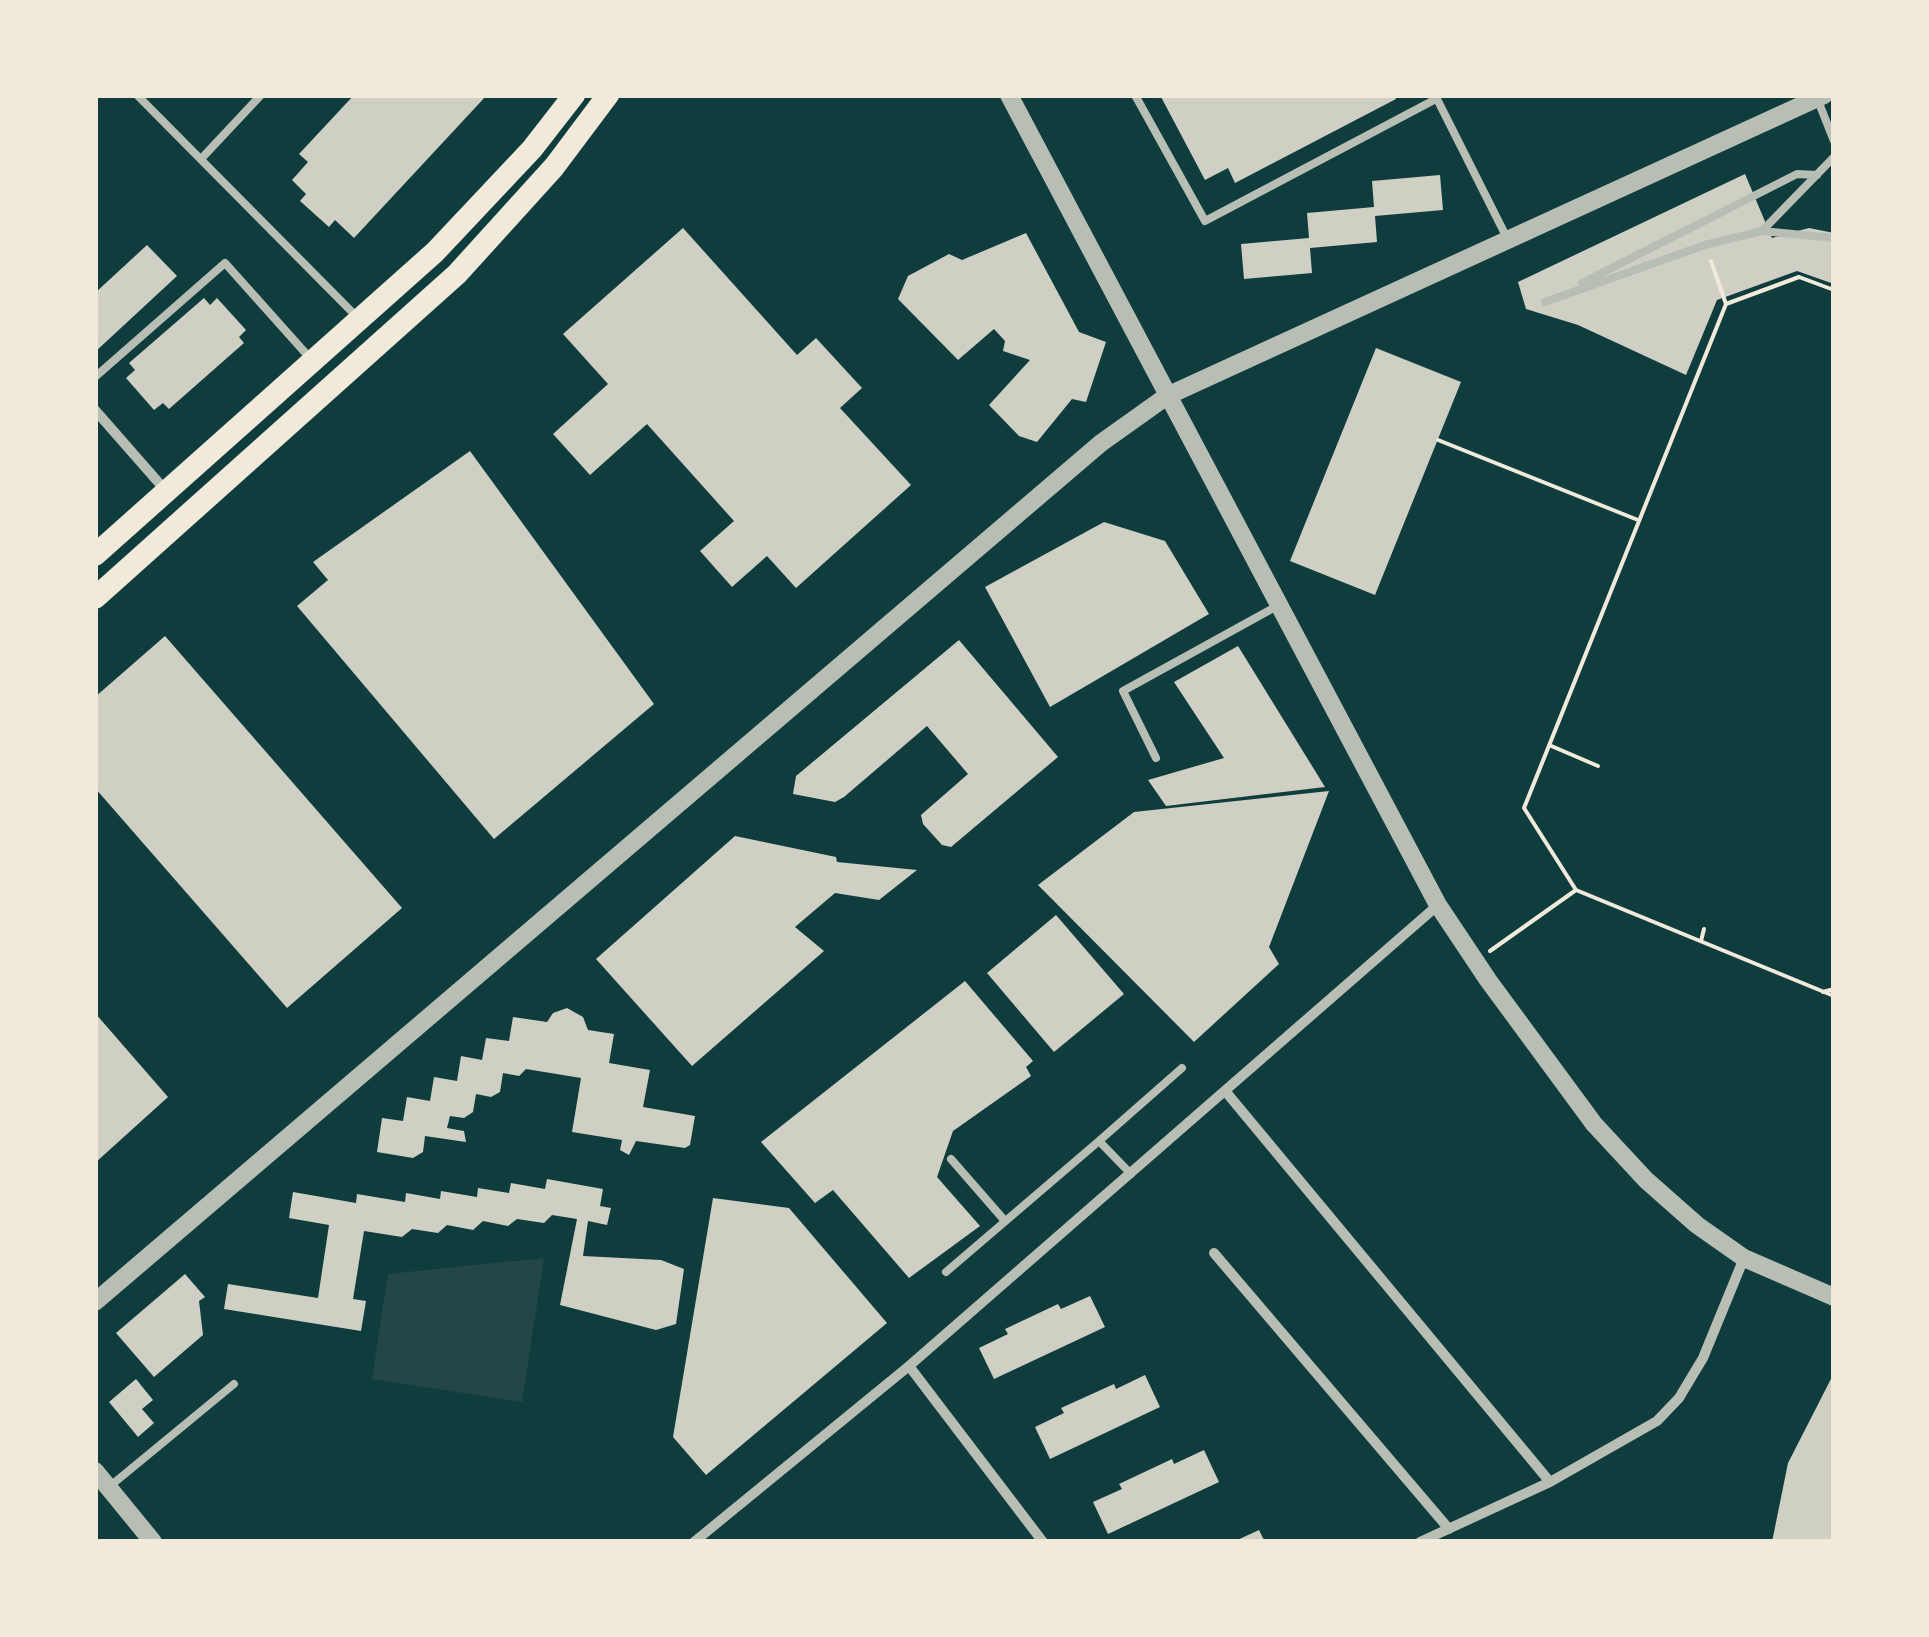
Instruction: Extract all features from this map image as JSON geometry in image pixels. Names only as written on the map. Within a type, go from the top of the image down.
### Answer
[{"type":"main road","points":[[95,555],[487,200],[574,95]]},
{"type":"main road","points":[[95,598],[457,274],[554,167],[608,95]]},
{"type":"street","points":[[1009,95],[1438,906],[1475,961],[1594,1124],[1671,1203],[1744,1258],[1834,1297]]},
{"type":"street","points":[[95,1302],[1102,442],[1167,396],[1820,97]]},
{"type":"street","points":[[95,410],[166,491]]},
{"type":"street","points":[[694,1542],[909,1366],[1438,906]]},
{"type":"street","points":[[1226,1092],[1550,1482]]},
{"type":"street","points":[[1214,1253],[1449,1529]]},
{"type":"street","points":[[1420,1542],[1550,1482],[1657,1421],[1679,1398],[1703,1358],[1744,1258]]},
{"type":"street","points":[[909,1366],[1043,1542]]},
{"type":"street","points":[[95,1471],[153,1542]]},
{"type":"lane","points":[[137,95],[360,319]]},
{"type":"lane","points":[[201,160],[261,95]]},
{"type":"lane","points":[[1135,95],[1204,222],[1436,97],[1508,240]]},
{"type":"lane","points":[[1820,97],[1834,141]]},
{"type":"lane","points":[[1762,231],[1834,158]]},
{"type":"lane","points":[[1582,284],[1797,174],[1817,175]]},
{"type":"lane","points":[[1545,302],[1706,245],[1762,231],[1834,238]]},
{"type":"lane","points":[[95,377],[225,263],[312,361]]},
{"type":"lane","points":[[1156,758],[1123,691],[1279,605]]},
{"type":"lane","points":[[946,1272],[1182,1068]]},
{"type":"lane","points":[[1099,1141],[1131,1174]]},
{"type":"lane","points":[[952,1159],[1005,1221]]},
{"type":"lane","points":[[109,1487],[234,1384]]},
{"type":"path","points":[[1706,245],[1726,304],[1524,808],[1576,890],[1823,992],[1834,992]]},
{"type":"path","points":[[1726,304],[1799,277],[1834,290]]},
{"type":"path","points":[[1438,440],[1638,520]]},
{"type":"path","points":[[1549,745],[1598,766]]},
{"type":"path","points":[[1475,961],[1576,890]]},
{"type":"path","points":[[1700,941],[1704,929]]},
{"type":"shaded area","points":[[544,1258],[522,1402],[372,1379],[388,1274]]},
{"type":"building","points":[[354,95],[487,95],[354,238],[335,220],[329,227],[300,201],[306,194],[292,180],[308,162],[299,154]]},
{"type":"building","points":[[1160,95],[1394,95],[1396,99],[1235,183],[1228,168],[1205,180]]},
{"type":"building","points":[[1745,174],[1772,238],[1809,228],[1834,233],[1834,284],[1797,271],[1717,300],[1686,375],[1578,325],[1526,309],[1518,282]]},
{"type":"building","points":[[1440,175],[1443,210],[1375,216],[1377,242],[1310,248],[1312,273],[1244,279],[1241,244],[1309,238],[1307,213],[1374,207],[1372,181]]},
{"type":"building","points":[[683,228],[797,355],[816,338],[862,388],[840,408],[911,485],[796,588],[767,556],[732,587],[700,551],[734,521],[647,424],[590,475],[553,434],[608,384],[563,334]]},
{"type":"building","points":[[1026,233],[1079,332],[1106,342],[1086,402],[1072,399],[1037,442],[1019,436],[989,405],[1030,360],[1003,351],[1005,341],[994,329],[958,360],[898,299],[908,276],[949,254],[962,260]]},
{"type":"building","points":[[147,245],[177,276],[95,352],[95,293]]},
{"type":"building","points":[[204,298],[210,305],[217,298],[246,330],[239,337],[244,343],[169,409],[163,403],[154,410],[126,378],[135,370],[129,363]]},
{"type":"building","points":[[1376,348],[1461,382],[1375,595],[1290,561]]},
{"type":"building","points":[[470,451],[654,704],[494,839],[297,606],[328,580],[313,562]]},
{"type":"building","points":[[1104,522],[1165,541],[1209,614],[1050,707],[985,587]]},
{"type":"building","points":[[165,636],[402,908],[287,1008],[95,788],[95,697]]},
{"type":"building","points":[[959,640],[1058,757],[951,847],[942,845],[923,824],[921,815],[968,774],[927,726],[835,802],[793,794],[796,776]]},
{"type":"building","points":[[1238,646],[1325,787],[1166,806],[1148,780],[1224,758],[1174,682]]},
{"type":"building","points":[[1329,791],[1269,947],[1279,964],[1194,1042],[1038,885],[1134,812]]},
{"type":"building","points":[[735,836],[836,857],[837,862],[917,870],[879,900],[835,893],[795,927],[824,951],[692,1066],[596,959]]},
{"type":"building","points":[[1056,915],[1124,994],[1054,1052],[987,973]]},
{"type":"building","points":[[965,981],[1033,1061],[1026,1067],[1031,1076],[953,1131],[937,1177],[980,1226],[909,1278],[833,1190],[815,1203],[761,1142]]},
{"type":"building","points":[[567,1008],[583,1017],[588,1030],[614,1034],[609,1063],[650,1070],[643,1107],[695,1116],[690,1145],[685,1148],[636,1141],[629,1155],[620,1150],[622,1140],[572,1132],[581,1078],[526,1069],[519,1076],[503,1073],[500,1092],[491,1097],[476,1094],[473,1112],[464,1118],[450,1116],[447,1128],[464,1131],[466,1142],[425,1136],[423,1152],[413,1158],[377,1152],[382,1118],[403,1121],[407,1097],[430,1101],[434,1077],[457,1081],[461,1056],[482,1060],[486,1038],[509,1041],[513,1017],[547,1022],[553,1013]]},
{"type":"building","points":[[95,1013],[168,1097],[95,1163]]},
{"type":"building","points":[[547,1179],[603,1189],[600,1206],[611,1208],[607,1225],[588,1221],[583,1256],[661,1260],[684,1269],[676,1324],[656,1330],[560,1305],[577,1219],[552,1215],[544,1223],[517,1219],[508,1226],[483,1221],[473,1230],[447,1225],[438,1233],[412,1229],[402,1237],[364,1231],[353,1299],[366,1301],[361,1331],[224,1309],[228,1284],[318,1298],[329,1225],[289,1218],[293,1192],[356,1203],[357,1194],[405,1202],[406,1193],[440,1199],[441,1191],[477,1197],[478,1188],[509,1193],[511,1183],[545,1189]]},
{"type":"building","points":[[713,1198],[789,1208],[887,1323],[706,1475],[673,1437]]},
{"type":"building","points":[[185,1274],[205,1297],[199,1301],[203,1335],[154,1377],[116,1333]]},
{"type":"building","points":[[1090,1296],[1105,1327],[994,1379],[979,1348],[1008,1334],[1005,1329],[1058,1304],[1061,1309]]},
{"type":"building","points":[[1834,1373],[1834,1542],[1772,1542],[1788,1463]]},
{"type":"building","points":[[1145,1375],[1160,1407],[1050,1459],[1035,1427],[1064,1413],[1061,1408]]},
{"type":"building","points":[[136,1379],[153,1400],[142,1409],[154,1423],[138,1437],[109,1402]]},
{"type":"building","points":[[1204,1450],[1219,1482],[1108,1534],[1093,1502],[1122,1489],[1119,1484],[1172,1459],[1174,1464]]},
{"type":"building","points":[[1259,1530],[1265,1542],[1233,1542]]}]
